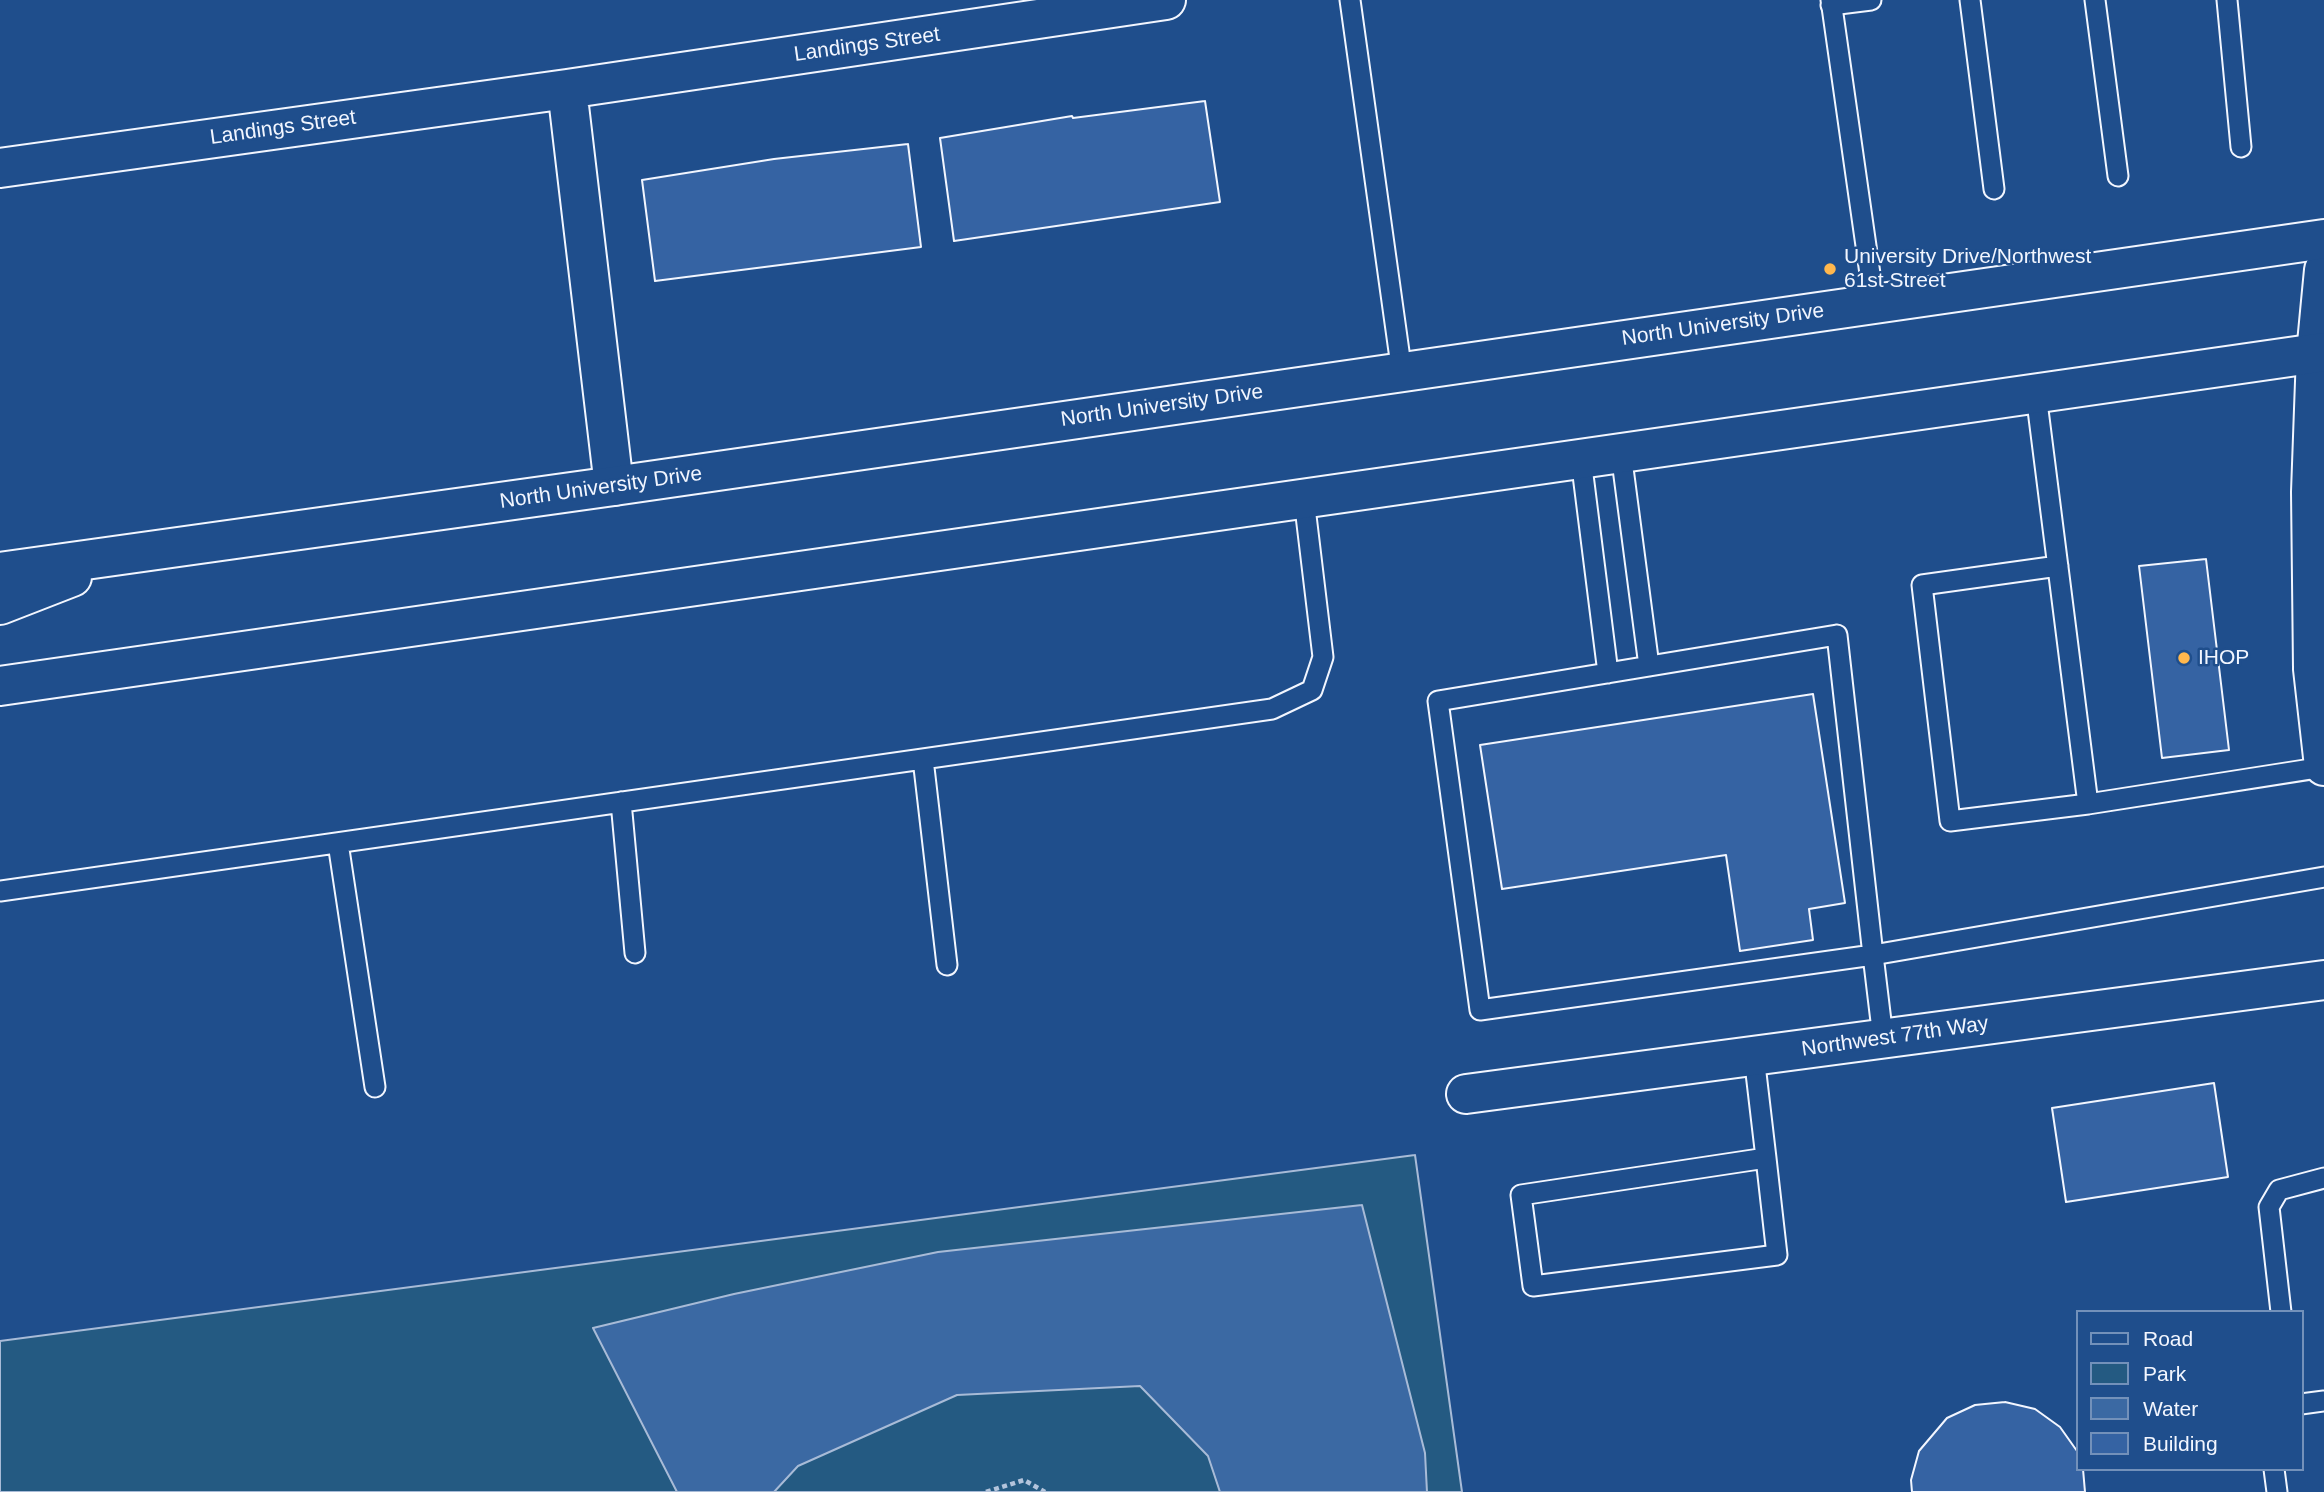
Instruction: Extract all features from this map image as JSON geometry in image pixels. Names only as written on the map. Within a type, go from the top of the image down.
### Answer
[{"type":"main road","name":"Landings Street","points":[[0,168],[567,89],[1166,0]]},
{"type":"main road","points":[[567,89],[614,486]]},
{"type":"main road","name":"North University Drive","points":[[0,572],[2324,239]]},
{"type":"main road","points":[[2324,270],[2311,492],[2313,669],[2324,766]]},
{"type":"main road","points":[[0,686],[2320,353]]},
{"type":"main road","points":[[0,605],[133,553]]},
{"type":"main road","name":"Northwest 77th Way","points":[[1466,1094],[2324,980]]},
{"type":"lane","points":[[1350,0],[1402,373]]},
{"type":"lane","points":[[1871,0],[1831,3],[1874,302]]},
{"type":"lane","points":[[1970,0],[1994,189]]},
{"type":"lane","points":[[2095,0],[2118,176]]},
{"type":"lane","points":[[2227,0],[2241,147]]},
{"type":"lane","points":[[2036,394],[2088,804]]},
{"type":"lane","points":[[1621,453],[1649,666]]},
{"type":"lane","points":[[1581,459],[1608,673]]},
{"type":"lane","points":[[0,891],[1272,709],[1312,691],[1323,657],[1304,499]]},
{"type":"lane","points":[[2058,566],[1922,585],[1950,821],[2088,804],[2324,766]]},
{"type":"lane","points":[[1883,1038],[1873,955],[1837,635],[1437,701],[1480,1010],[1873,955],[2324,877]]},
{"type":"lane","points":[[923,759],[947,965]]},
{"type":"lane","points":[[621,802],[635,953]]},
{"type":"lane","points":[[338,843],[375,1087]]},
{"type":"lane","points":[[1754,1056],[1766,1158],[1777,1255],[1533,1286],[1521,1195],[1766,1158]]},
{"type":"lane","points":[[2281,1310],[2269,1207],[2279,1190],[2324,1178]]},
{"type":"lane","points":[[2303,1404],[2324,1401]]},
{"type":"lane","points":[[2274,1471],[2277,1492]]},
{"type":"path","points":[[986,1492],[1024,1480],[1045,1492]]},
{"type":"green space","points":[[1415,1155],[1462,1492],[0,1492],[0,1341]]},
{"type":"water","points":[[1362,1205],[1425,1453],[1427,1492],[1220,1492],[1208,1456],[1140,1386],[957,1395],[798,1466],[774,1492],[677,1492],[593,1328],[734,1294],[938,1252]]},
{"type":"building","points":[[1205,101],[1220,202],[954,241],[940,138],[1072,116]]},
{"type":"building","points":[[908,144],[921,247],[655,281],[642,180],[774,159]]},
{"type":"building","name":"IHOP","points":[[2206,559],[2229,750],[2162,758],[2139,566]]},
{"type":"building","points":[[1813,694],[1845,903],[1809,909],[1813,940],[1740,951],[1726,855],[1502,889],[1480,745]]},
{"type":"building","points":[[2214,1083],[2228,1177],[2066,1202],[2052,1108]]},
{"type":"building","points":[[2005,1402],[2035,1409],[2060,1427],[2076,1450],[2076,1471],[2083,1471],[2085,1492],[1912,1492],[1911,1480],[1919,1451],[1947,1418],[1975,1405]]},
{"type":"place","name":"University Drive/Northwest 61st Street","points":[[1830,269]]},
{"type":"place","name":"IHOP","points":[[2184,658]]}]
